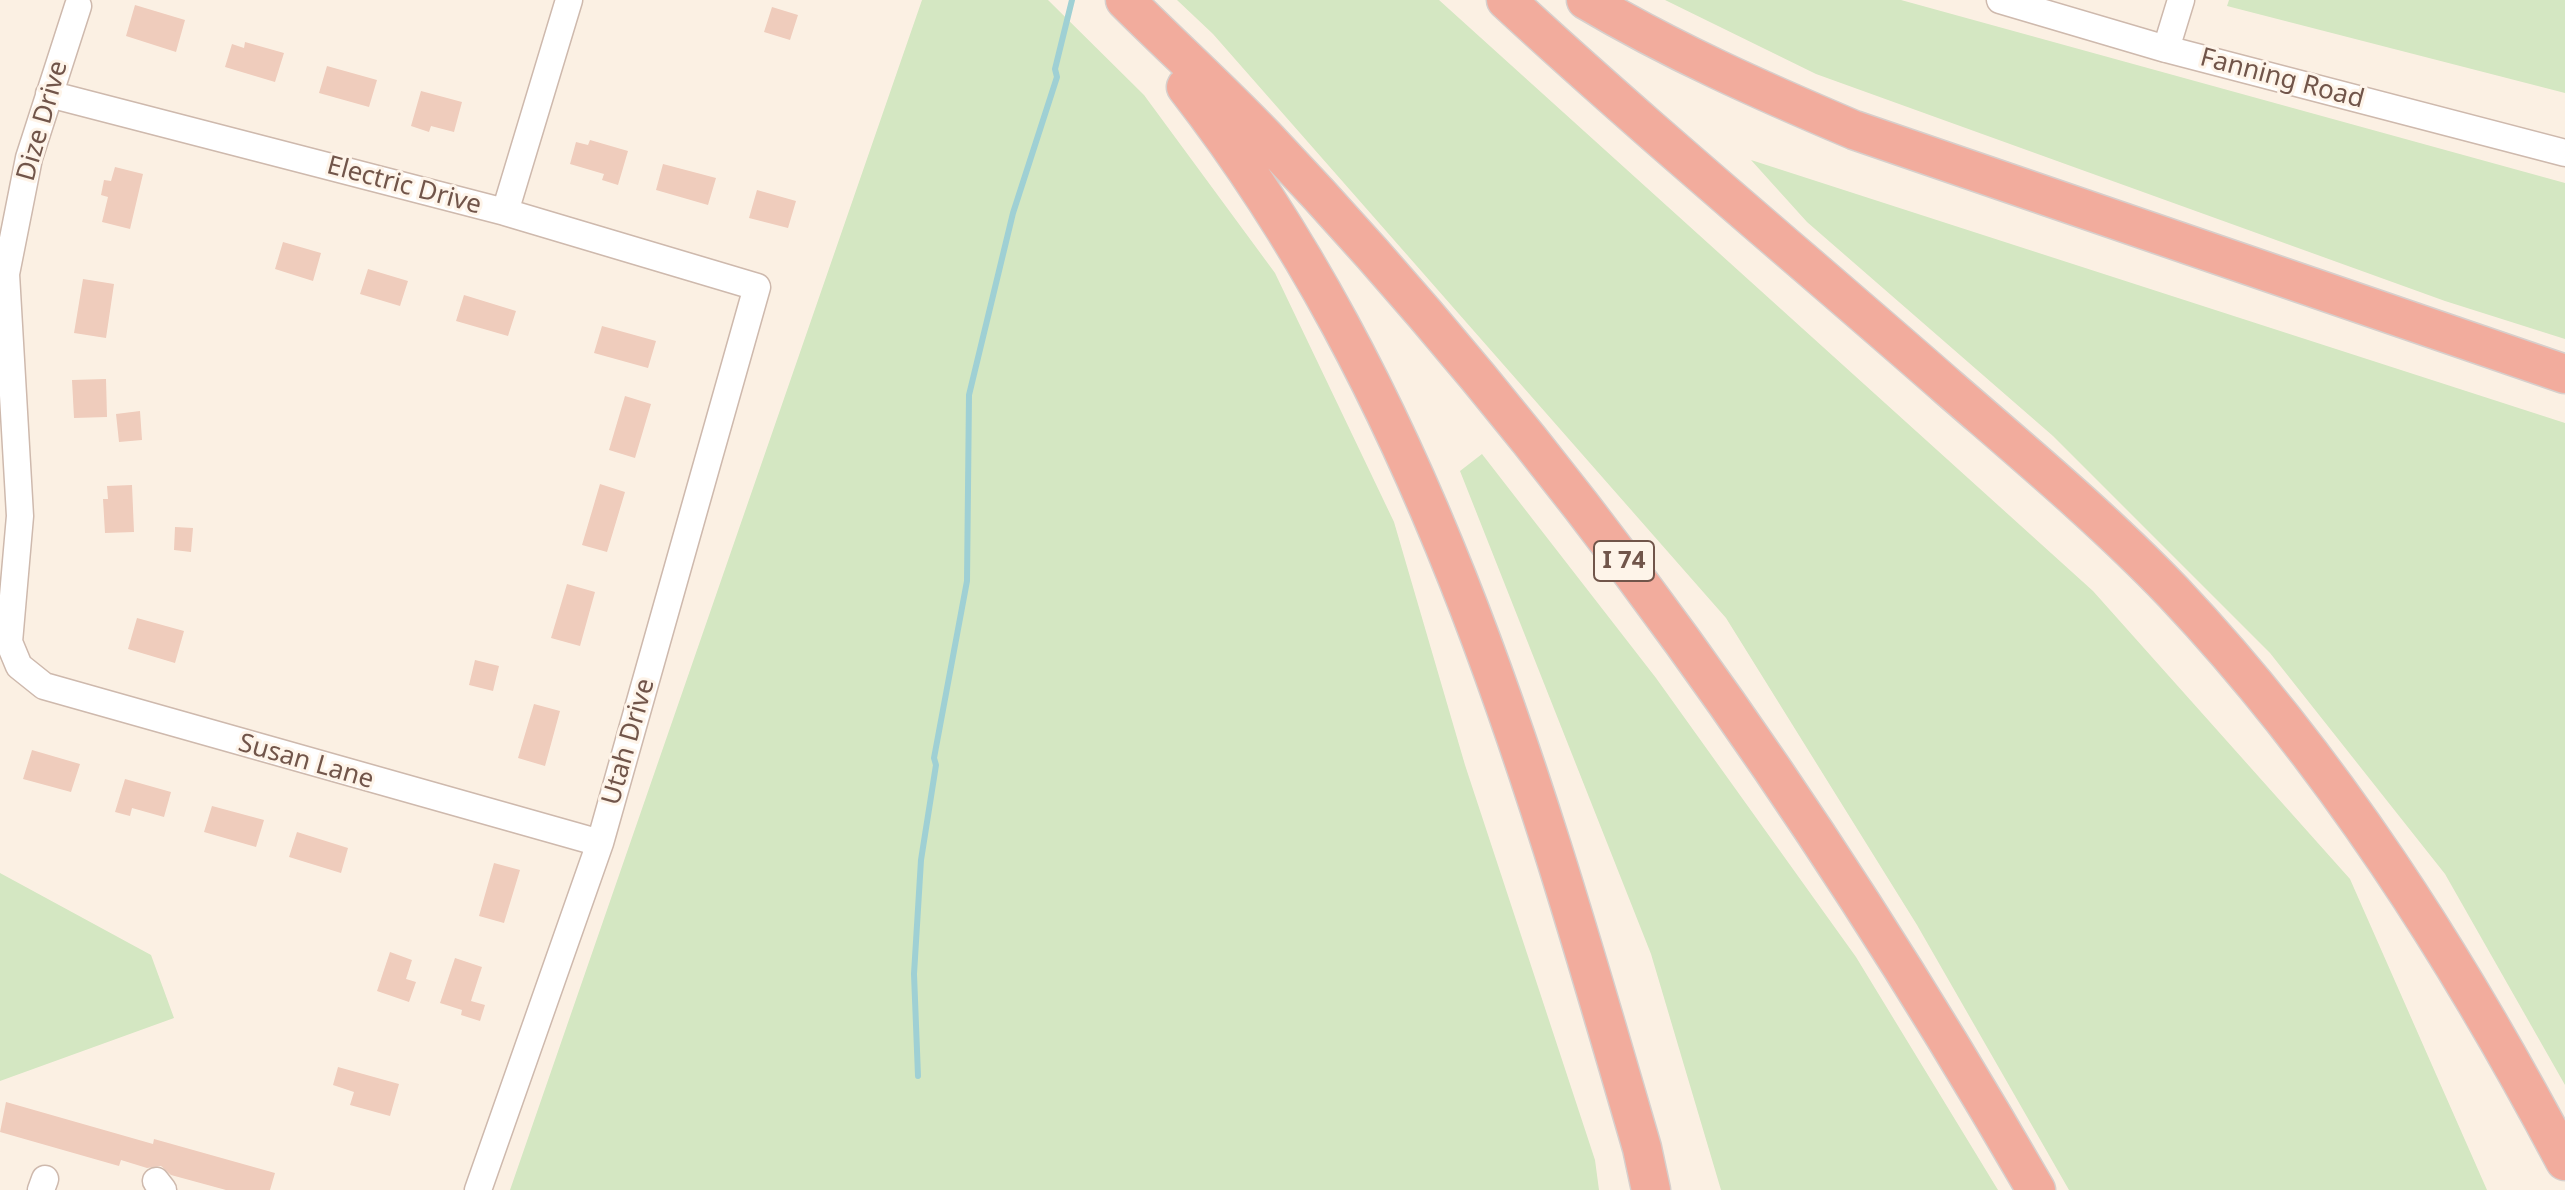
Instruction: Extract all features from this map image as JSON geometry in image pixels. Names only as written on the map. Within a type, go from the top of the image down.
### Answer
[{"type":"highway","points":[[1111,0],[1226,138],[1278,215],[1344,329],[1427,498],[1458,576],[1553,851],[1642,1148],[1651,1190]]},
{"type":"highway","name":"I 74","points":[[1125,0],[1285,159],[1412,299],[1561,477],[1688,646],[1814,828],[1938,1020],[2036,1190]]},
{"type":"highway","points":[[1506,0],[2063,488],[2171,590],[2267,697],[2348,801],[2413,899],[2565,1161]]},
{"type":"highway","points":[[1586,0],[1641,33],[1746,84],[1854,130],[2565,374]]},
{"type":"street","points":[[505,212],[569,0]]},
{"type":"street","name":"Fanning Road","points":[[2000,0],[2166,49],[2565,153]]},
{"type":"street","points":[[2166,49],[2181,0]]},
{"type":"street","name":"Dize Drive","points":[[19,666],[9,642],[20,516],[6,274],[29,158],[78,6]]},
{"type":"street","name":"Electric Drive","points":[[49,94],[505,212],[757,287]]},
{"type":"street","name":"Utah Drive","points":[[478,1190],[600,843],[757,287]]},
{"type":"street","name":"Susan Lane","points":[[19,666],[44,686],[600,843]]},
{"type":"street","points":[[1642,1148],[1658,1190]]},
{"type":"green space","points":[[922,0],[1048,0],[1144,95],[1275,273],[1394,522],[1465,765],[1595,1160],[1599,1190],[510,1190]]},
{"type":"green space","points":[[1177,0],[1439,0],[2093,591],[2350,879],[2487,1190],[2069,1190],[1917,925],[1726,618],[1213,34]]},
{"type":"green space","points":[[1665,0],[1901,0],[2565,183],[2565,339],[2445,301],[1816,74]]},
{"type":"green space","points":[[2229,0],[2565,0],[2565,93],[2227,6]]},
{"type":"green space","points":[[1751,160],[2565,423],[2565,1085],[2445,874],[2270,653],[2053,436],[1807,222]]},
{"type":"green space","points":[[1482,454],[1656,678],[1856,957],[1998,1190],[1721,1190],[1651,954],[1460,471]]},
{"type":"green space","points":[[0,873],[151,955],[174,1018],[0,1081]]},
{"type":"building","points":[[135,5],[185,20],[176,52],[126,36]]},
{"type":"building","points":[[772,7],[798,15],[790,40],[764,32]]},
{"type":"building","points":[[245,42],[284,53],[275,82],[225,67],[232,44],[244,48]]},
{"type":"building","points":[[327,66],[377,80],[369,107],[319,93]]},
{"type":"building","points":[[421,91],[462,102],[454,132],[431,126],[429,132],[411,126]]},
{"type":"building","points":[[590,140],[628,151],[618,185],[602,180],[604,174],[570,164],[576,142],[588,145]]},
{"type":"building","points":[[663,164],[716,178],[708,205],[656,190]]},
{"type":"building","points":[[115,167],[143,174],[130,229],[102,222],[108,197],[101,195],[104,180],[111,181]]},
{"type":"building","points":[[757,190],[796,201],[788,228],[749,218]]},
{"type":"building","points":[[283,242],[321,253],[313,281],[275,269]]},
{"type":"building","points":[[368,269],[408,281],[400,306],[360,294]]},
{"type":"building","points":[[83,279],[114,284],[106,338],[74,333]]},
{"type":"building","points":[[464,295],[516,311],[508,336],[456,321]]},
{"type":"building","points":[[602,326],[656,341],[648,368],[594,353]]},
{"type":"building","points":[[106,379],[107,417],[74,418],[72,380]]},
{"type":"building","points":[[625,396],[651,404],[635,458],[609,450]]},
{"type":"building","points":[[140,411],[142,440],[119,442],[116,414]]},
{"type":"building","points":[[600,484],[625,492],[607,552],[582,545]]},
{"type":"building","points":[[132,485],[134,532],[105,533],[103,499],[108,499],[107,486]]},
{"type":"building","points":[[175,527],[193,528],[191,552],[174,550]]},
{"type":"building","points":[[567,584],[595,592],[580,646],[551,638]]},
{"type":"building","points":[[137,618],[184,631],[175,663],[128,649]]},
{"type":"building","points":[[475,660],[499,666],[493,691],[469,685]]},
{"type":"building","points":[[534,704],[560,711],[545,766],[518,758]]},
{"type":"building","points":[[32,750],[80,764],[71,792],[23,779]]},
{"type":"building","points":[[125,779],[171,792],[164,817],[132,808],[130,816],[115,812]]},
{"type":"building","points":[[212,806],[264,820],[256,847],[204,832]]},
{"type":"building","points":[[297,832],[348,848],[341,873],[289,857]]},
{"type":"building","points":[[494,863],[520,870],[504,923],[479,916]]},
{"type":"building","points":[[390,952],[412,960],[406,979],[416,982],[409,1002],[377,991]]},
{"type":"building","points":[[455,958],[482,967],[471,1001],[485,1005],[480,1021],[461,1015],[462,1010],[440,1003]]},
{"type":"building","points":[[338,1067],[399,1084],[390,1116],[350,1105],[354,1092],[333,1085]]},
{"type":"building","points":[[6,1102],[153,1144],[154,1139],[275,1173],[270,1190],[226,1190],[171,1175],[161,1166],[147,1168],[121,1160],[119,1166],[0,1132]]},
{"type":"waterway","points":[[918,1076],[914,974],[921,860],[936,765],[934,758],[967,581],[969,395],[1013,213],[1057,77],[1055,69],[1072,0]]}]
